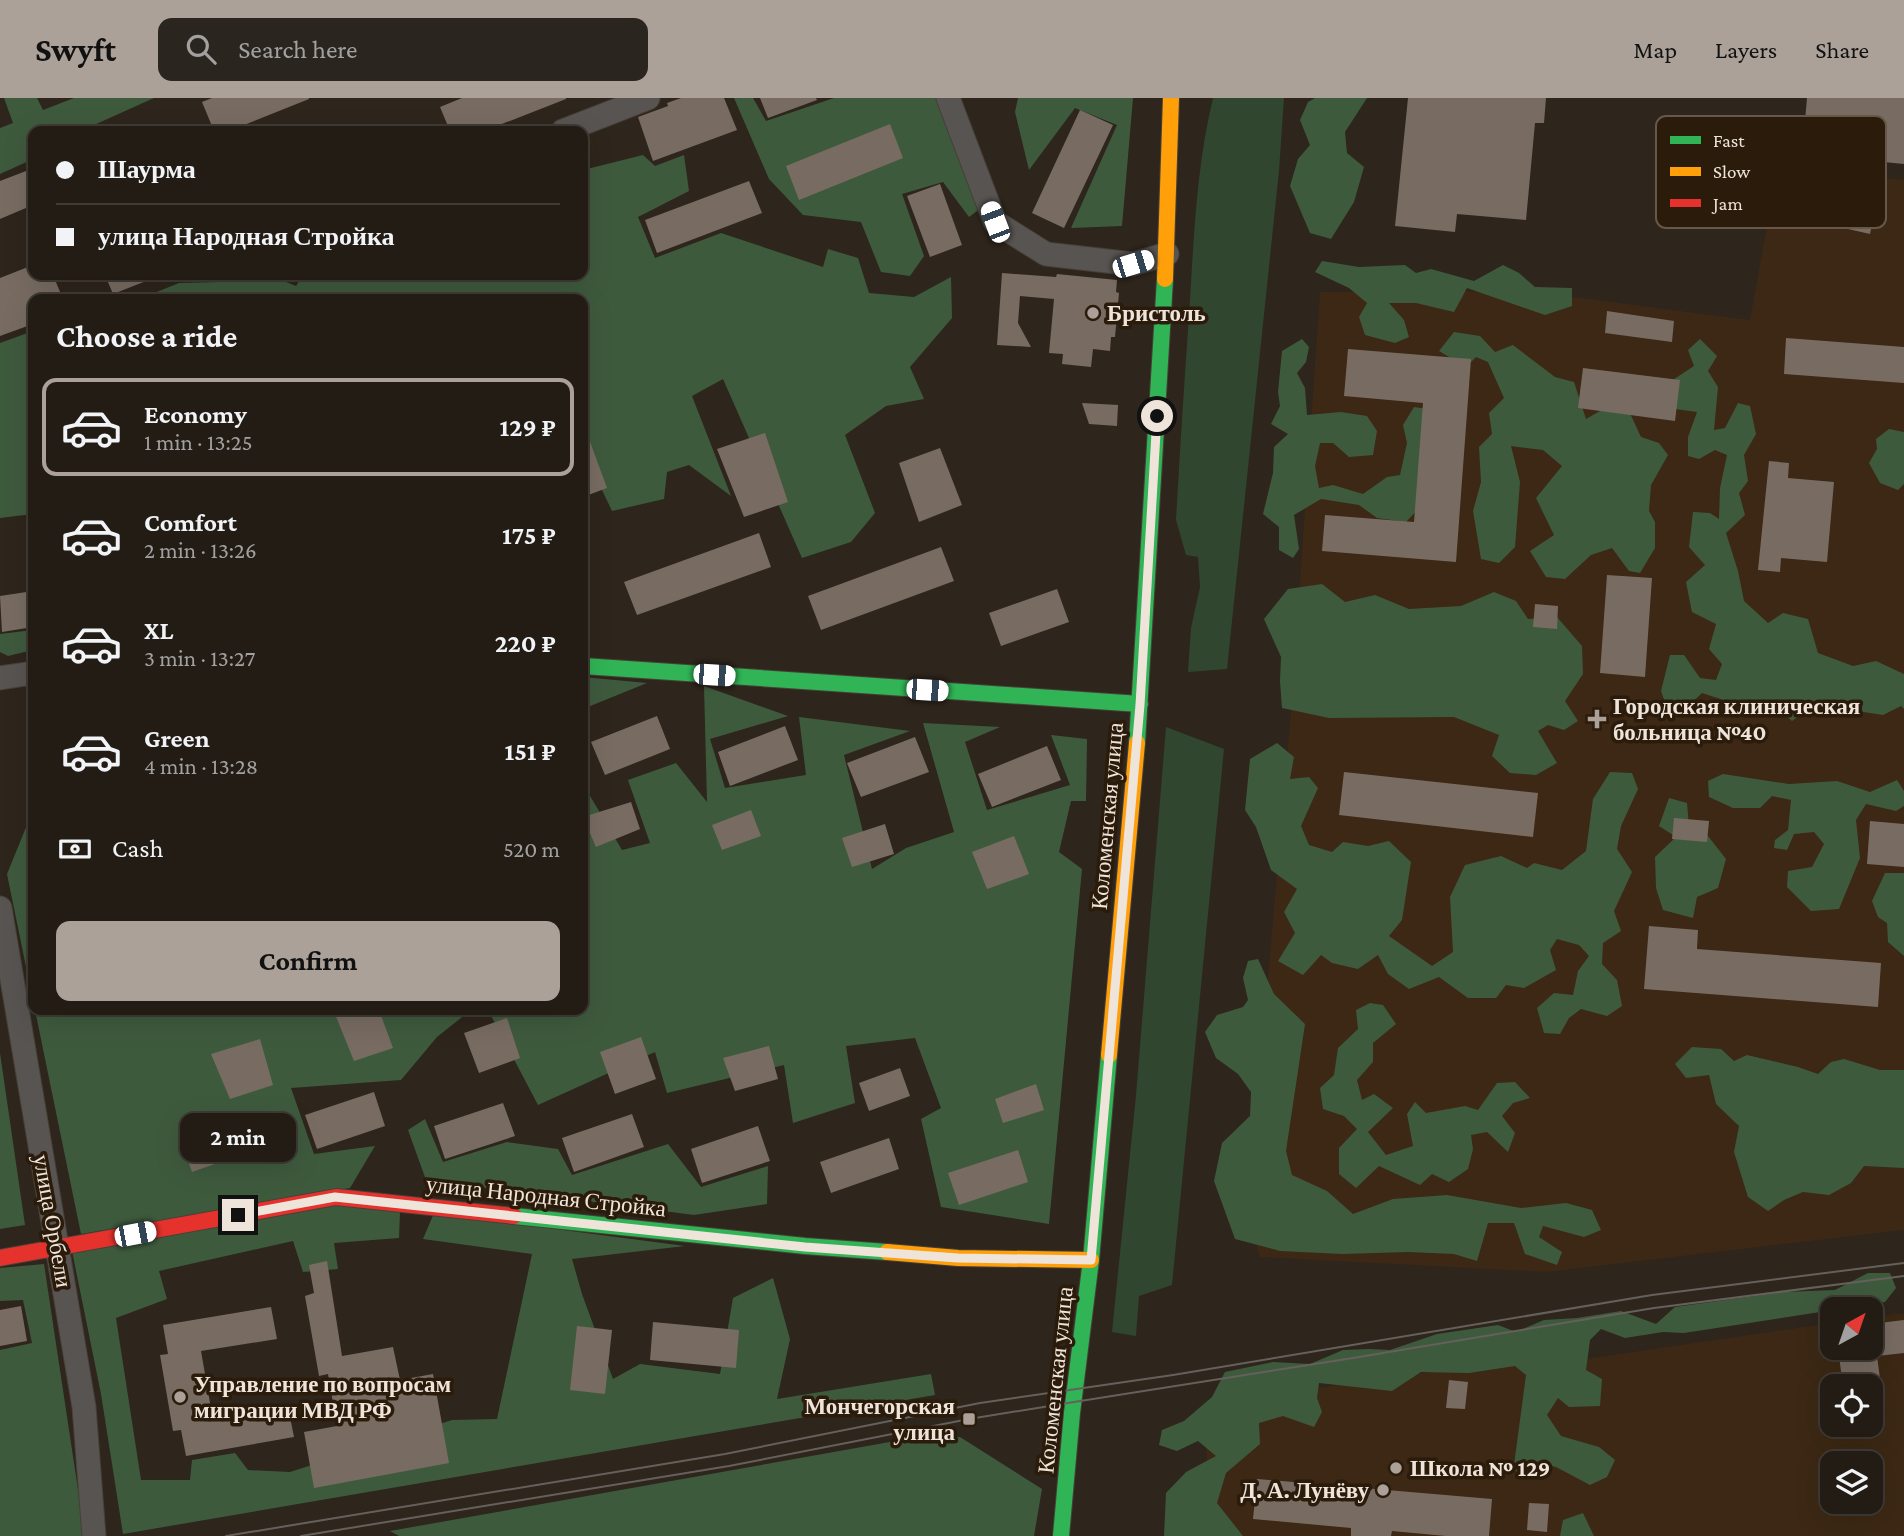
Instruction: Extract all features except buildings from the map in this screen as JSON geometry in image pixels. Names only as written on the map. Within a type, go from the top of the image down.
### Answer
[{"type":"street","points":[[576,126],[648,98]]},
{"type":"street","points":[[948,98],[995,222],[1046,254],[1133,264],[1167,254]]},
{"type":"street","name":"Коломенская улица","points":[[1060,1536],[1091,1260],[1140,705],[1167,254],[1171,98]]},
{"type":"street","points":[[588,666],[1140,705]]},
{"type":"street","points":[[0,678],[28,674]]},
{"type":"street","name":"улица Орбели","points":[[0,908],[84,1407],[93,1536]]},
{"type":"street","name":"улица Народная Стройка","points":[[0,1258],[335,1197],[805,1247],[958,1258],[1091,1260]]},
{"type":"shaded area","name":"Городская клиническая больница №40","points":[[1886,178],[1904,180],[1904,1230],[1547,1272],[1260,1257],[1247,1220],[1291,712],[1320,292],[1528,291],[1750,320],[1767,228],[1886,228]]},
{"type":"shaded area","points":[[1904,1313],[1904,1536],[1173,1536],[1210,1497],[1202,1404],[1579,1351],[1585,1359],[1820,1325],[1820,1360],[1883,1360],[1883,1316]]},
{"type":"green space","points":[[4,98],[37,98],[43,110],[74,98],[154,98],[94,126],[28,126],[28,161],[0,174],[0,128],[13,123]]},
{"type":"green space","points":[[734,98],[753,98],[766,121],[834,98],[937,98],[981,208],[969,217],[943,182],[902,194],[924,256],[910,276],[881,272],[861,222],[803,215],[769,179]]},
{"type":"green space","points":[[1018,98],[1133,98],[1122,226],[1071,228],[1117,125],[1075,108],[1029,170],[1015,112]]},
{"type":"green space","points":[[1213,98],[1284,98],[1279,171],[1227,669],[1188,672],[1191,628],[1200,587],[1198,557],[1186,555],[1176,520],[1197,199]]},
{"type":"green space","points":[[1315,98],[1367,98],[1345,132],[1347,153],[1364,167],[1354,202],[1331,239],[1310,233],[1290,186],[1298,159],[1310,145],[1300,120],[1308,102]]},
{"type":"green space","points":[[643,155],[655,166],[684,155],[689,191],[638,217],[655,258],[721,233],[823,267],[828,249],[858,258],[869,293],[914,297],[951,277],[952,318],[910,367],[924,399],[886,406],[845,435],[875,513],[851,542],[802,558],[723,379],[692,396],[731,496],[689,465],[667,472],[664,499],[612,511],[588,461],[588,294],[152,294],[179,283],[228,280],[281,280],[296,286],[300,280],[588,280],[588,169]]},
{"type":"green space","points":[[1322,261],[1359,267],[1405,265],[1416,273],[1431,269],[1474,281],[1503,265],[1519,273],[1535,287],[1572,288],[1572,306],[1545,315],[1467,288],[1454,312],[1416,303],[1389,303],[1404,320],[1409,337],[1395,343],[1365,335],[1359,317],[1367,303],[1349,288],[1315,272]]},
{"type":"green space","points":[[1454,332],[1480,336],[1495,352],[1513,345],[1555,377],[1574,382],[1586,419],[1607,407],[1628,409],[1641,437],[1659,443],[1668,455],[1651,485],[1649,511],[1655,522],[1655,548],[1640,573],[1629,571],[1612,548],[1591,555],[1565,579],[1546,577],[1530,551],[1554,535],[1536,498],[1562,466],[1543,450],[1511,446],[1520,482],[1515,547],[1499,563],[1481,559],[1473,511],[1481,482],[1479,447],[1492,434],[1489,413],[1504,398],[1488,362],[1476,357],[1466,367],[1439,351]]},
{"type":"green space","points":[[28,333],[28,515],[0,518],[0,343]]},
{"type":"green space","points":[[1302,339],[1309,347],[1306,362],[1297,373],[1305,388],[1307,415],[1341,412],[1367,416],[1377,431],[1373,455],[1349,457],[1333,443],[1320,443],[1315,466],[1319,488],[1333,485],[1363,494],[1387,477],[1400,475],[1407,443],[1403,425],[1414,407],[1428,409],[1424,503],[1406,522],[1377,518],[1359,505],[1321,499],[1294,515],[1299,549],[1293,558],[1279,550],[1279,527],[1263,514],[1273,473],[1274,447],[1288,434],[1271,424],[1280,406],[1278,392],[1282,351]]},
{"type":"green space","points":[[1700,339],[1717,356],[1708,371],[1718,387],[1714,430],[1725,428],[1738,403],[1750,406],[1756,434],[1744,455],[1748,481],[1739,493],[1745,515],[1726,533],[1744,601],[1768,623],[1783,613],[1808,619],[1818,653],[1853,666],[1876,661],[1904,674],[1904,709],[1901,706],[1883,715],[1844,709],[1834,701],[1810,708],[1792,721],[1769,701],[1745,707],[1702,693],[1685,709],[1668,711],[1661,691],[1670,655],[1684,655],[1700,678],[1716,680],[1722,664],[1709,649],[1716,624],[1692,612],[1686,582],[1705,565],[1689,547],[1693,512],[1710,513],[1719,519],[1720,488],[1727,455],[1715,450],[1699,459],[1688,456],[1688,437],[1697,412],[1668,408],[1662,387],[1694,366],[1688,350]]},
{"type":"green space","points":[[1889,429],[1904,432],[1904,484],[1898,490],[1880,483],[1869,463],[1877,449],[1876,439]]},
{"type":"green space","points":[[1322,584],[1345,602],[1375,595],[1409,609],[1461,606],[1494,592],[1516,601],[1528,619],[1557,617],[1582,646],[1583,674],[1565,701],[1578,721],[1564,730],[1548,725],[1538,731],[1557,763],[1536,775],[1510,773],[1492,756],[1499,735],[1454,717],[1329,718],[1282,708],[1281,657],[1264,619],[1288,589]]},
{"type":"green space","points":[[28,631],[28,651],[8,656],[0,652],[0,634]]},
{"type":"green space","points":[[588,677],[647,683],[588,707]]},
{"type":"green space","points":[[704,686],[788,716],[710,739],[725,788],[806,775],[799,717],[910,731],[844,755],[872,869],[906,848],[954,832],[923,723],[1000,727],[965,742],[987,810],[1070,785],[1051,735],[1087,739],[1086,801],[1071,801],[1059,852],[1082,869],[1049,1224],[941,1207],[921,1119],[941,1108],[915,1038],[846,1046],[855,1103],[793,1123],[784,1065],[667,1093],[655,1052],[538,1105],[491,1015],[588,1015],[588,792],[622,850],[650,843],[628,780],[676,763],[707,802]]},
{"type":"green space","points":[[1166,727],[1224,749],[1172,1285],[1139,1296],[1136,1336],[1112,1332],[1136,1095]]},
{"type":"green space","points":[[1277,743],[1294,757],[1290,779],[1309,777],[1318,788],[1301,826],[1309,845],[1332,852],[1343,842],[1368,846],[1389,841],[1411,862],[1402,920],[1389,936],[1432,966],[1453,952],[1450,897],[1465,865],[1501,856],[1527,868],[1534,863],[1562,870],[1586,851],[1593,799],[1610,772],[1632,773],[1638,789],[1621,826],[1617,849],[1632,872],[1614,911],[1621,931],[1603,943],[1602,964],[1617,980],[1622,1006],[1607,1016],[1581,1009],[1569,1018],[1560,1034],[1544,1033],[1537,1008],[1554,993],[1573,995],[1578,971],[1589,956],[1579,945],[1557,939],[1550,950],[1556,970],[1524,988],[1506,985],[1496,998],[1468,998],[1439,977],[1409,989],[1388,974],[1378,955],[1358,969],[1332,963],[1321,955],[1303,975],[1278,961],[1295,933],[1284,912],[1297,889],[1271,870],[1256,827],[1245,810],[1250,759]]},
{"type":"green space","points":[[1723,774],[1789,784],[1837,781],[1870,792],[1897,780],[1904,791],[1904,806],[1896,811],[1866,804],[1856,820],[1860,858],[1839,909],[1811,911],[1787,887],[1788,871],[1812,867],[1824,844],[1814,832],[1794,834],[1787,850],[1774,848],[1775,840],[1788,830],[1791,800],[1772,796],[1760,808],[1733,808],[1709,797],[1708,781]]},
{"type":"green space","points":[[1669,798],[1687,803],[1689,826],[1708,836],[1726,859],[1718,888],[1697,897],[1693,918],[1663,910],[1656,888],[1655,857],[1676,837],[1659,826]]},
{"type":"green space","points":[[28,822],[28,977],[7,874]]},
{"type":"green space","points":[[1885,873],[1904,873],[1904,956],[1888,942],[1887,923],[1878,917],[1872,901]]},
{"type":"green space","points":[[1258,959],[1274,994],[1305,1024],[1286,1151],[1292,1175],[1327,1191],[1353,1214],[1393,1199],[1447,1195],[1521,1208],[1566,1203],[1592,1210],[1601,1230],[1584,1237],[1543,1226],[1539,1237],[1562,1252],[1557,1265],[1525,1254],[1514,1223],[1488,1223],[1477,1261],[1454,1254],[1280,1251],[1235,1239],[1214,1181],[1222,1143],[1250,1116],[1251,1092],[1238,1074],[1216,1058],[1205,1032],[1217,1015],[1243,1007],[1248,1000],[1243,978],[1248,961]]},
{"type":"green space","points":[[1370,1003],[1383,1005],[1396,1024],[1373,1043],[1373,1062],[1357,1080],[1362,1100],[1374,1094],[1393,1108],[1368,1132],[1386,1155],[1413,1146],[1407,1114],[1415,1102],[1426,1113],[1465,1106],[1478,1110],[1497,1083],[1515,1082],[1530,1098],[1513,1103],[1502,1116],[1515,1133],[1508,1152],[1487,1132],[1471,1135],[1473,1149],[1468,1169],[1449,1182],[1432,1174],[1420,1185],[1379,1166],[1356,1188],[1339,1174],[1339,1148],[1357,1129],[1344,1116],[1323,1109],[1320,1088],[1334,1075],[1338,1048],[1358,1029],[1356,1010]]},
{"type":"green space","points":[[36,1015],[465,1015],[437,1037],[401,1080],[291,1088],[314,1154],[375,1146],[350,1188],[81,1234]]},
{"type":"green space","points":[[1692,1047],[1721,1049],[1734,1061],[1747,1055],[1818,1074],[1831,1062],[1844,1059],[1880,1070],[1904,1070],[1904,1168],[1864,1166],[1851,1183],[1829,1195],[1803,1192],[1768,1211],[1748,1197],[1734,1152],[1739,1126],[1716,1104],[1709,1075],[1686,1078],[1675,1064]]},
{"type":"green space","points":[[0,1053],[25,1225],[0,1229]]},
{"type":"green space","points":[[425,1119],[443,1162],[507,1142],[558,1149],[572,1175],[668,1144],[701,1187],[768,1166],[767,1204],[694,1215],[426,1180],[408,1130]]},
{"type":"green space","points":[[337,1203],[400,1212],[399,1238],[334,1243],[338,1269],[303,1272],[293,1241],[159,1271],[167,1299],[116,1318],[141,1480],[190,1480],[192,1460],[235,1453],[248,1470],[290,1472],[452,1420],[497,1419],[532,1254],[423,1239],[434,1213],[685,1246],[572,1259],[613,1379],[640,1364],[720,1374],[733,1298],[773,1278],[790,1339],[777,1399],[931,1374],[935,1395],[123,1534],[101,1394],[72,1251]]},
{"type":"green space","points":[[44,1264],[85,1536],[0,1536],[0,1350],[32,1343],[23,1300],[0,1301],[0,1268]]},
{"type":"green space","points":[[1868,1273],[1890,1273],[1896,1288],[1885,1302],[1883,1297],[1820,1297],[1820,1312],[1684,1333],[1663,1332],[1625,1338],[1601,1329],[1590,1340],[1586,1370],[1602,1379],[1600,1406],[1569,1407],[1558,1398],[1547,1415],[1561,1436],[1599,1447],[1615,1460],[1607,1477],[1590,1485],[1556,1467],[1543,1464],[1535,1478],[1519,1477],[1514,1465],[1526,1375],[1515,1366],[1469,1373],[1421,1372],[1392,1391],[1319,1383],[1317,1398],[1322,1412],[1314,1427],[1283,1416],[1259,1423],[1260,1444],[1226,1473],[1217,1503],[1243,1536],[1164,1536],[1166,1493],[1186,1472],[1216,1456],[1198,1441],[1177,1451],[1159,1445],[1162,1430],[1184,1421],[1212,1397],[1225,1372],[1273,1362],[1310,1364],[1343,1350],[1390,1350],[1437,1334],[1498,1325],[1516,1332],[1544,1320],[1621,1311],[1656,1324],[1675,1307],[1783,1292],[1835,1290]]},
{"type":"green space","points":[[960,1437],[1042,1489],[1034,1536],[399,1536],[390,1531],[901,1440]]},
{"type":"green space","points":[[1583,1513],[1594,1536],[1560,1536],[1563,1520]]},
{"type":"tram line","points":[[226,1536],[725,1454],[980,1403],[1173,1375],[1652,1295],[1904,1263]]},
{"type":"tram line","points":[[301,1536],[729,1466],[969,1419],[1654,1308],[1904,1276]]},
{"type":"traffic: fast","points":[[1137,743],[1165,279]]},
{"type":"traffic: fast","points":[[588,666],[1140,704]]},
{"type":"traffic: fast","points":[[1061,1536],[1072,1413],[1091,1260],[1109,1055]]},
{"type":"traffic: fast","points":[[514,1216],[887,1252]]},
{"type":"traffic: slow","points":[[1165,279],[1171,98]]},
{"type":"traffic: slow","points":[[1109,1055],[1137,743]]},
{"type":"traffic: slow","points":[[887,1252],[958,1258],[1091,1260]]},
{"type":"traffic: jam","points":[[0,1258],[336,1197],[514,1216]]},
{"type":"place","name":"Бристоль","points":[[1093,313]]},
{"type":"place","name":"Городская клиническая больница №40","points":[[1597,719]]},
{"type":"place","name":"Управление по вопросам миграции МВД РФ","points":[[180,1397]]},
{"type":"place","name":"Мончегорская улица","points":[[969,1419]]},
{"type":"place","name":"Школа № 129","points":[[1396,1468]]},
{"type":"place","name":"Д. А. Лунёву","points":[[1383,1490]]},
{"type":"route","points":[[238,1215],[335,1197],[805,1247],[958,1258],[1091,1260],[1140,705],[1157,416]]}]
